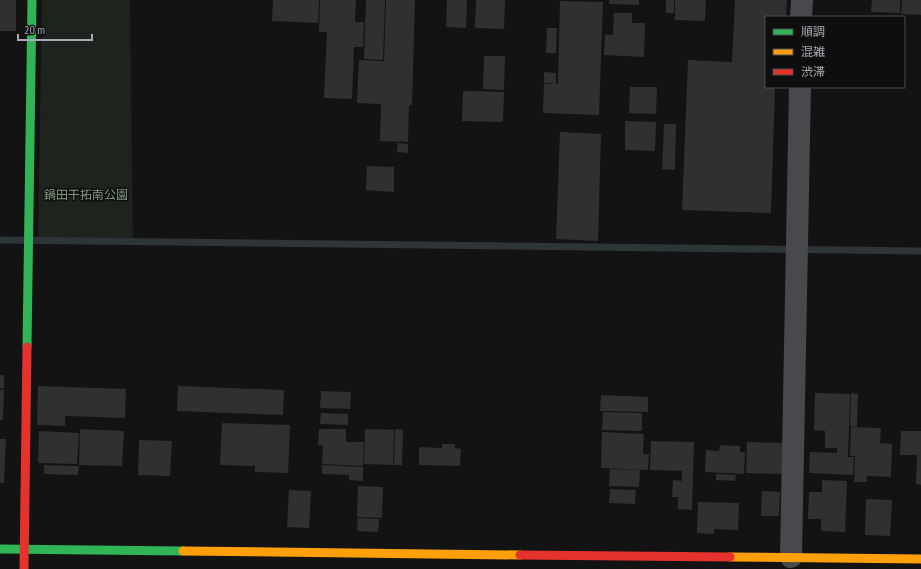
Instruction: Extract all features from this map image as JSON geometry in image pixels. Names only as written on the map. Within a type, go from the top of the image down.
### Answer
[{"type":"street","points":[[24,569],[32,0]]},
{"type":"street","points":[[801,16],[802,0]]},
{"type":"street","points":[[791,557],[800,88]]},
{"type":"street","points":[[0,549],[921,559]]},
{"type":"green space","name":"鍋田干拓南公園","points":[[42,0],[130,0],[133,242],[38,241]]},
{"type":"building","points":[[0,0],[16,0],[16,31],[0,31]]},
{"type":"building","points":[[273,0],[319,0],[318,23],[272,21]]},
{"type":"building","points":[[320,0],[356,0],[355,22],[364,22],[363,47],[354,47],[352,99],[324,98],[327,32],[319,32]]},
{"type":"building","points":[[366,0],[385,0],[383,60],[364,59]]},
{"type":"building","points":[[386,0],[415,0],[412,105],[409,105],[408,142],[380,141],[381,104],[357,103],[359,60],[384,61]]},
{"type":"building","points":[[447,0],[467,0],[466,28],[446,27]]},
{"type":"building","points":[[476,0],[505,0],[504,29],[475,28]]},
{"type":"building","points":[[609,0],[639,0],[639,5],[609,4]]},
{"type":"building","points":[[666,0],[674,0],[674,13],[666,13]]},
{"type":"building","points":[[675,0],[706,0],[705,21],[675,20]]},
{"type":"building","points":[[735,0],[787,0],[786,16],[765,16],[765,88],[775,88],[771,213],[682,210],[688,60],[732,62]]},
{"type":"building","points":[[872,0],[900,0],[900,13],[871,12]]},
{"type":"building","points":[[902,0],[921,0],[921,15],[901,14]]},
{"type":"building","points":[[560,1],[603,2],[599,115],[543,113],[544,84],[558,84]]},
{"type":"building","points":[[614,13],[632,13],[632,23],[645,23],[644,57],[604,55],[605,35],[613,35]]},
{"type":"building","points":[[547,28],[557,28],[556,53],[546,53]]},
{"type":"building","points":[[484,56],[505,56],[504,90],[483,89]]},
{"type":"building","points":[[544,72],[556,73],[556,84],[544,83]]},
{"type":"building","points":[[630,87],[657,87],[656,114],[629,113]]},
{"type":"building","points":[[463,91],[504,92],[503,122],[462,121]]},
{"type":"building","points":[[625,121],[656,122],[655,151],[625,150]]},
{"type":"building","points":[[664,124],[676,124],[675,170],[662,169]]},
{"type":"building","points":[[560,132],[601,134],[598,241],[556,239]]},
{"type":"building","points":[[398,143],[408,144],[408,153],[397,152]]},
{"type":"building","points":[[367,166],[394,167],[394,192],[366,190]]},
{"type":"building","points":[[0,375],[4,375],[4,388],[0,388]]},
{"type":"building","points":[[38,386],[126,389],[125,418],[65,416],[65,426],[37,425]]},
{"type":"building","points":[[178,386],[284,390],[283,415],[177,411]]},
{"type":"building","points":[[0,389],[4,390],[3,420],[0,420]]},
{"type":"building","points":[[321,391],[351,392],[350,409],[320,408]]},
{"type":"building","points":[[815,393],[850,394],[848,457],[854,457],[853,475],[809,473],[810,452],[837,453],[837,448],[825,448],[825,431],[814,430]]},
{"type":"building","points":[[851,393],[858,394],[857,427],[850,426]]},
{"type":"building","points":[[601,395],[648,397],[648,412],[600,411]]},
{"type":"building","points":[[603,412],[642,413],[642,431],[602,430]]},
{"type":"building","points":[[321,413],[348,414],[348,425],[320,424]]},
{"type":"building","points":[[222,423],[290,425],[288,473],[255,472],[255,466],[220,465]]},
{"type":"building","points":[[851,427],[881,428],[880,443],[892,444],[891,477],[867,476],[867,482],[854,482],[855,456],[850,456]]},
{"type":"building","points":[[80,429],[124,431],[122,466],[79,465]]},
{"type":"building","points":[[319,429],[346,429],[346,442],[364,442],[363,466],[322,464],[323,445],[318,445]]},
{"type":"building","points":[[365,429],[394,430],[393,465],[364,464]]},
{"type":"building","points":[[395,429],[403,430],[402,465],[394,465]]},
{"type":"building","points":[[39,431],[79,433],[77,464],[38,463]]},
{"type":"building","points":[[901,431],[921,431],[921,485],[916,484],[917,455],[900,455]]},
{"type":"building","points":[[602,432],[644,434],[643,454],[649,454],[648,470],[601,468]]},
{"type":"building","points":[[0,439],[6,439],[4,483],[0,483]]},
{"type":"building","points":[[139,440],[172,441],[170,476],[138,475]]},
{"type":"building","points":[[651,441],[694,442],[692,510],[678,509],[678,497],[672,497],[673,480],[682,481],[682,471],[650,470]]},
{"type":"building","points":[[747,442],[783,443],[782,474],[746,473]]},
{"type":"building","points":[[442,444],[455,444],[455,448],[461,449],[460,466],[419,465],[419,447],[442,448]]},
{"type":"building","points":[[720,445],[740,446],[740,452],[745,452],[744,474],[705,472],[706,450],[719,451]]},
{"type":"building","points":[[44,465],[79,466],[78,475],[44,474]]},
{"type":"building","points":[[322,465],[363,467],[363,481],[349,480],[349,475],[322,474]]},
{"type":"building","points":[[610,469],[640,470],[639,487],[609,486]]},
{"type":"building","points":[[716,474],[736,475],[735,481],[716,480]]},
{"type":"building","points":[[822,480],[847,481],[845,532],[821,531],[821,519],[808,519],[809,492],[822,492]]},
{"type":"building","points":[[358,486],[383,487],[382,518],[357,517]]},
{"type":"building","points":[[610,489],[636,490],[635,504],[609,503]]},
{"type":"building","points":[[289,490],[311,491],[309,528],[287,527]]},
{"type":"building","points":[[762,491],[780,492],[779,516],[761,516]]},
{"type":"building","points":[[866,499],[892,500],[890,536],[865,535]]},
{"type":"building","points":[[698,502],[739,503],[738,530],[714,529],[714,534],[697,533]]},
{"type":"building","points":[[358,518],[379,519],[378,532],[357,531]]},
{"type":"waterway","points":[[0,240],[921,251]]},
{"type":"traffic: fast","points":[[27,347],[32,0]]},
{"type":"traffic: fast","points":[[0,549],[183,551]]},
{"type":"traffic: slow","points":[[183,551],[520,555]]},
{"type":"traffic: slow","points":[[730,557],[921,559]]},
{"type":"traffic: jam","points":[[24,569],[27,347]]},
{"type":"traffic: jam","points":[[520,555],[730,557]]}]
